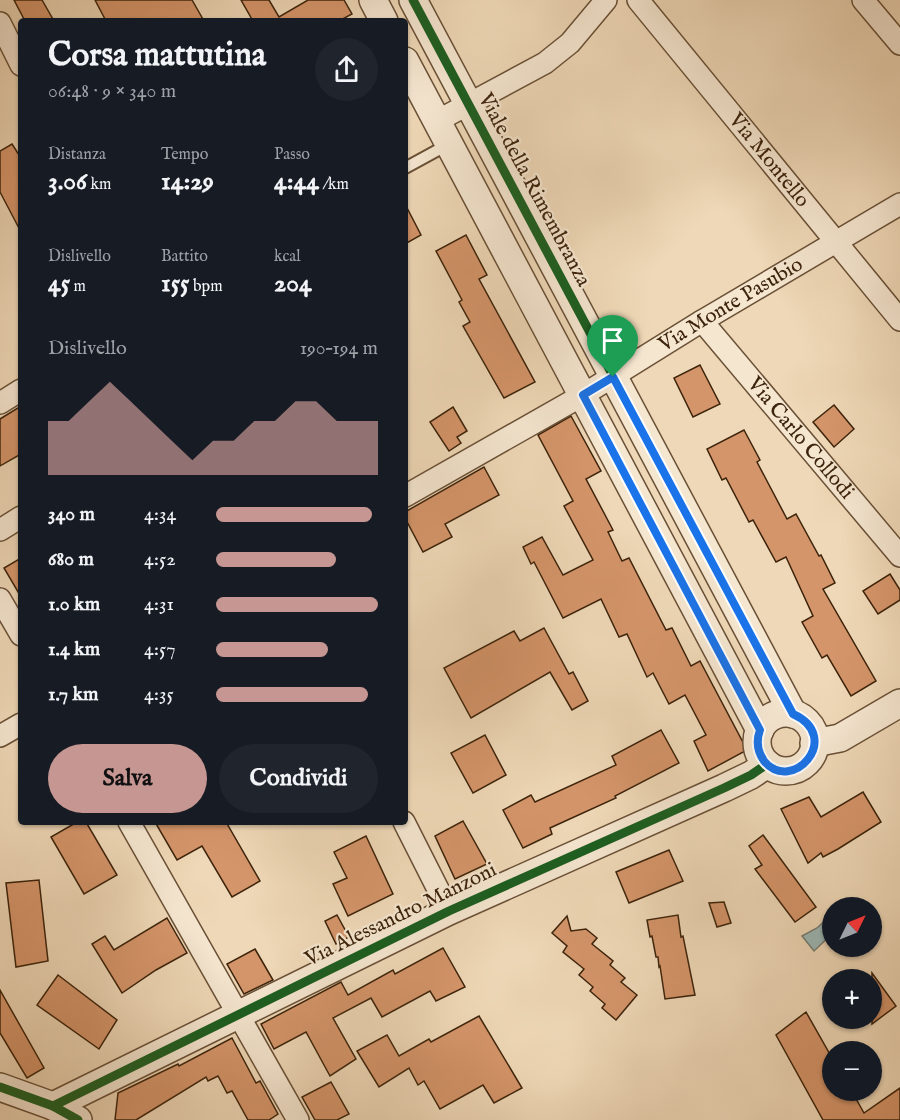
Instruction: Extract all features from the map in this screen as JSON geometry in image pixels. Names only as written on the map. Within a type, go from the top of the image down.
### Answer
[{"type":"street","points":[[373,0],[382,18]]},
{"type":"street","name":"Viale della Rimembranza","points":[[413,0],[793,714]]},
{"type":"street","points":[[443,132],[468,104],[545,63],[559,53],[606,0]]},
{"type":"street","name":"Via Montello","points":[[638,0],[900,320]]},
{"type":"street","points":[[863,0],[900,44]]},
{"type":"street","points":[[0,23],[18,59]]},
{"type":"street","points":[[408,67],[760,730]]},
{"type":"street","name":"Via Monte Pasubio","points":[[408,494],[583,395],[702,321],[900,204]]},
{"type":"street","name":"Via Carlo Collodi","points":[[702,321],[900,556]]},
{"type":"street","points":[[0,403],[18,392]]},
{"type":"street","points":[[0,530],[18,519]]},
{"type":"street","points":[[0,599],[18,630]]},
{"type":"street","points":[[814,743],[840,738],[900,703]]},
{"type":"street","points":[[793,714],[802,718],[809,725],[814,743],[810,758],[798,769],[782,771],[767,764],[757,744],[760,730],[770,718],[793,714]]},
{"type":"street","points":[[0,736],[18,726]]},
{"type":"street","name":"Via Alessandro Manzoni","points":[[45,1110],[448,911],[733,784],[767,764]]},
{"type":"street","points":[[131,825],[298,1120]]},
{"type":"street","points":[[405,825],[448,911]]},
{"type":"street","points":[[0,1087],[45,1110],[78,1120]]},
{"type":"lane","points":[[408,165],[443,132]]},
{"type":"water","points":[[822,924],[822,943],[814,951],[802,936]]},
{"type":"building","points":[[14,0],[42,0],[52,18],[23,18]]},
{"type":"building","points":[[95,0],[192,0],[202,18],[104,18]]},
{"type":"building","points":[[241,0],[269,0],[279,17],[308,0],[344,0],[352,14],[345,18],[251,18]]},
{"type":"building","points":[[12,144],[18,153],[18,226],[0,192],[0,151]]},
{"type":"building","points":[[408,210],[421,235],[408,242]]},
{"type":"building","points":[[466,235],[487,275],[479,279],[535,382],[504,398],[463,326],[470,322],[459,302],[462,300],[436,251]]},
{"type":"building","points":[[700,365],[720,404],[693,417],[674,378]]},
{"type":"building","points":[[834,405],[854,429],[834,447],[813,422]]},
{"type":"building","points":[[453,407],[467,431],[457,437],[461,443],[449,451],[430,422]]},
{"type":"building","points":[[18,408],[18,456],[0,466],[0,419]]},
{"type":"building","points":[[571,416],[601,471],[586,479],[613,530],[608,532],[622,561],[629,558],[666,630],[672,628],[691,666],[700,661],[747,750],[708,771],[694,741],[706,735],[685,695],[669,704],[653,673],[647,677],[627,634],[619,637],[601,599],[563,618],[534,562],[531,564],[523,547],[542,537],[563,575],[593,560],[564,506],[573,501],[538,435]]},
{"type":"building","points":[[744,430],[760,460],[757,462],[787,519],[796,514],[819,556],[821,555],[835,583],[823,589],[876,681],[851,696],[827,655],[822,658],[802,622],[813,616],[786,557],[776,562],[753,520],[749,522],[726,478],[722,480],[707,449]]},
{"type":"building","points":[[484,467],[499,495],[445,524],[452,537],[423,552],[408,524],[408,510]]},
{"type":"building","points":[[18,560],[18,592],[4,568]]},
{"type":"building","points":[[890,574],[900,590],[900,600],[878,614],[863,591]]},
{"type":"building","points":[[544,628],[569,674],[573,672],[588,701],[572,710],[550,672],[471,718],[444,668],[514,631],[520,641]]},
{"type":"building","points":[[661,730],[679,763],[615,796],[616,798],[550,828],[552,834],[523,848],[503,810],[531,795],[535,802],[616,765],[612,756]]},
{"type":"building","points":[[485,735],[506,775],[473,793],[451,753]]},
{"type":"building","points":[[863,792],[881,822],[838,849],[823,857],[821,853],[808,863],[781,809],[809,797],[821,817]]},
{"type":"building","points":[[463,821],[487,864],[455,879],[435,836]]},
{"type":"building","points":[[72,825],[88,825],[117,875],[84,894],[51,837]]},
{"type":"building","points":[[157,825],[228,825],[260,881],[232,897],[202,846],[177,860]]},
{"type":"building","points":[[763,835],[816,907],[795,922],[755,869],[762,865],[749,846]]},
{"type":"building","points":[[366,836],[393,894],[348,916],[333,884],[347,878],[334,852]]},
{"type":"building","points":[[669,850],[683,881],[629,903],[616,872]]},
{"type":"building","points":[[39,880],[48,961],[16,967],[6,883]]},
{"type":"building","points":[[724,902],[731,923],[717,927],[709,903]]},
{"type":"building","points":[[337,915],[349,937],[336,944],[325,921]]},
{"type":"building","points":[[678,915],[695,995],[665,999],[658,957],[656,957],[652,936],[650,937],[647,920]]},
{"type":"building","points":[[567,916],[571,931],[586,929],[597,938],[592,944],[613,961],[610,965],[625,978],[621,982],[637,995],[616,1020],[602,1008],[605,1004],[590,991],[593,987],[579,975],[584,969],[563,952],[567,946],[552,933]]},
{"type":"building","points":[[167,918],[187,953],[122,993],[92,944],[105,936],[114,950]]},
{"type":"building","points":[[443,948],[465,987],[436,1001],[430,991],[382,1017],[371,998],[333,1018],[356,1059],[330,1076],[306,1032],[274,1049],[261,1024],[341,982],[348,995],[393,970],[395,974]]},
{"type":"building","points":[[255,949],[273,980],[244,994],[227,964]]},
{"type":"building","points":[[58,975],[117,1020],[99,1049],[37,1005]]},
{"type":"building","points":[[882,987],[896,1006],[882,1016]]},
{"type":"building","points":[[0,990],[44,1068],[27,1078],[0,1033]]},
{"type":"building","points":[[806,1012],[822,1041],[822,1101],[857,1101],[864,1113],[900,1088],[900,1120],[823,1120],[776,1035]]},
{"type":"building","points":[[479,1016],[522,1088],[494,1103],[483,1085],[440,1109],[424,1081],[418,1085],[409,1068],[379,1087],[357,1051],[387,1035],[399,1056]]},
{"type":"building","points":[[232,1038],[256,1083],[260,1081],[278,1114],[269,1120],[248,1120],[232,1091],[227,1093],[218,1076],[208,1081],[206,1077],[136,1120],[115,1120],[118,1093],[178,1064],[179,1066]]},
{"type":"building","points":[[331,1082],[349,1114],[337,1120],[315,1120],[302,1097]]},
{"type":"cycle path","points":[[413,0],[793,714]]},
{"type":"cycle path","points":[[53,1106],[449,911],[724,788],[751,775],[767,764]]},
{"type":"cycle path","points":[[0,1087],[53,1106],[78,1120]]},
{"type":"route","points":[[613,377],[793,714],[802,718],[813,733],[813,751],[810,758],[798,769],[782,771],[767,764],[762,758],[757,744],[760,730],[583,395],[613,377]]}]
